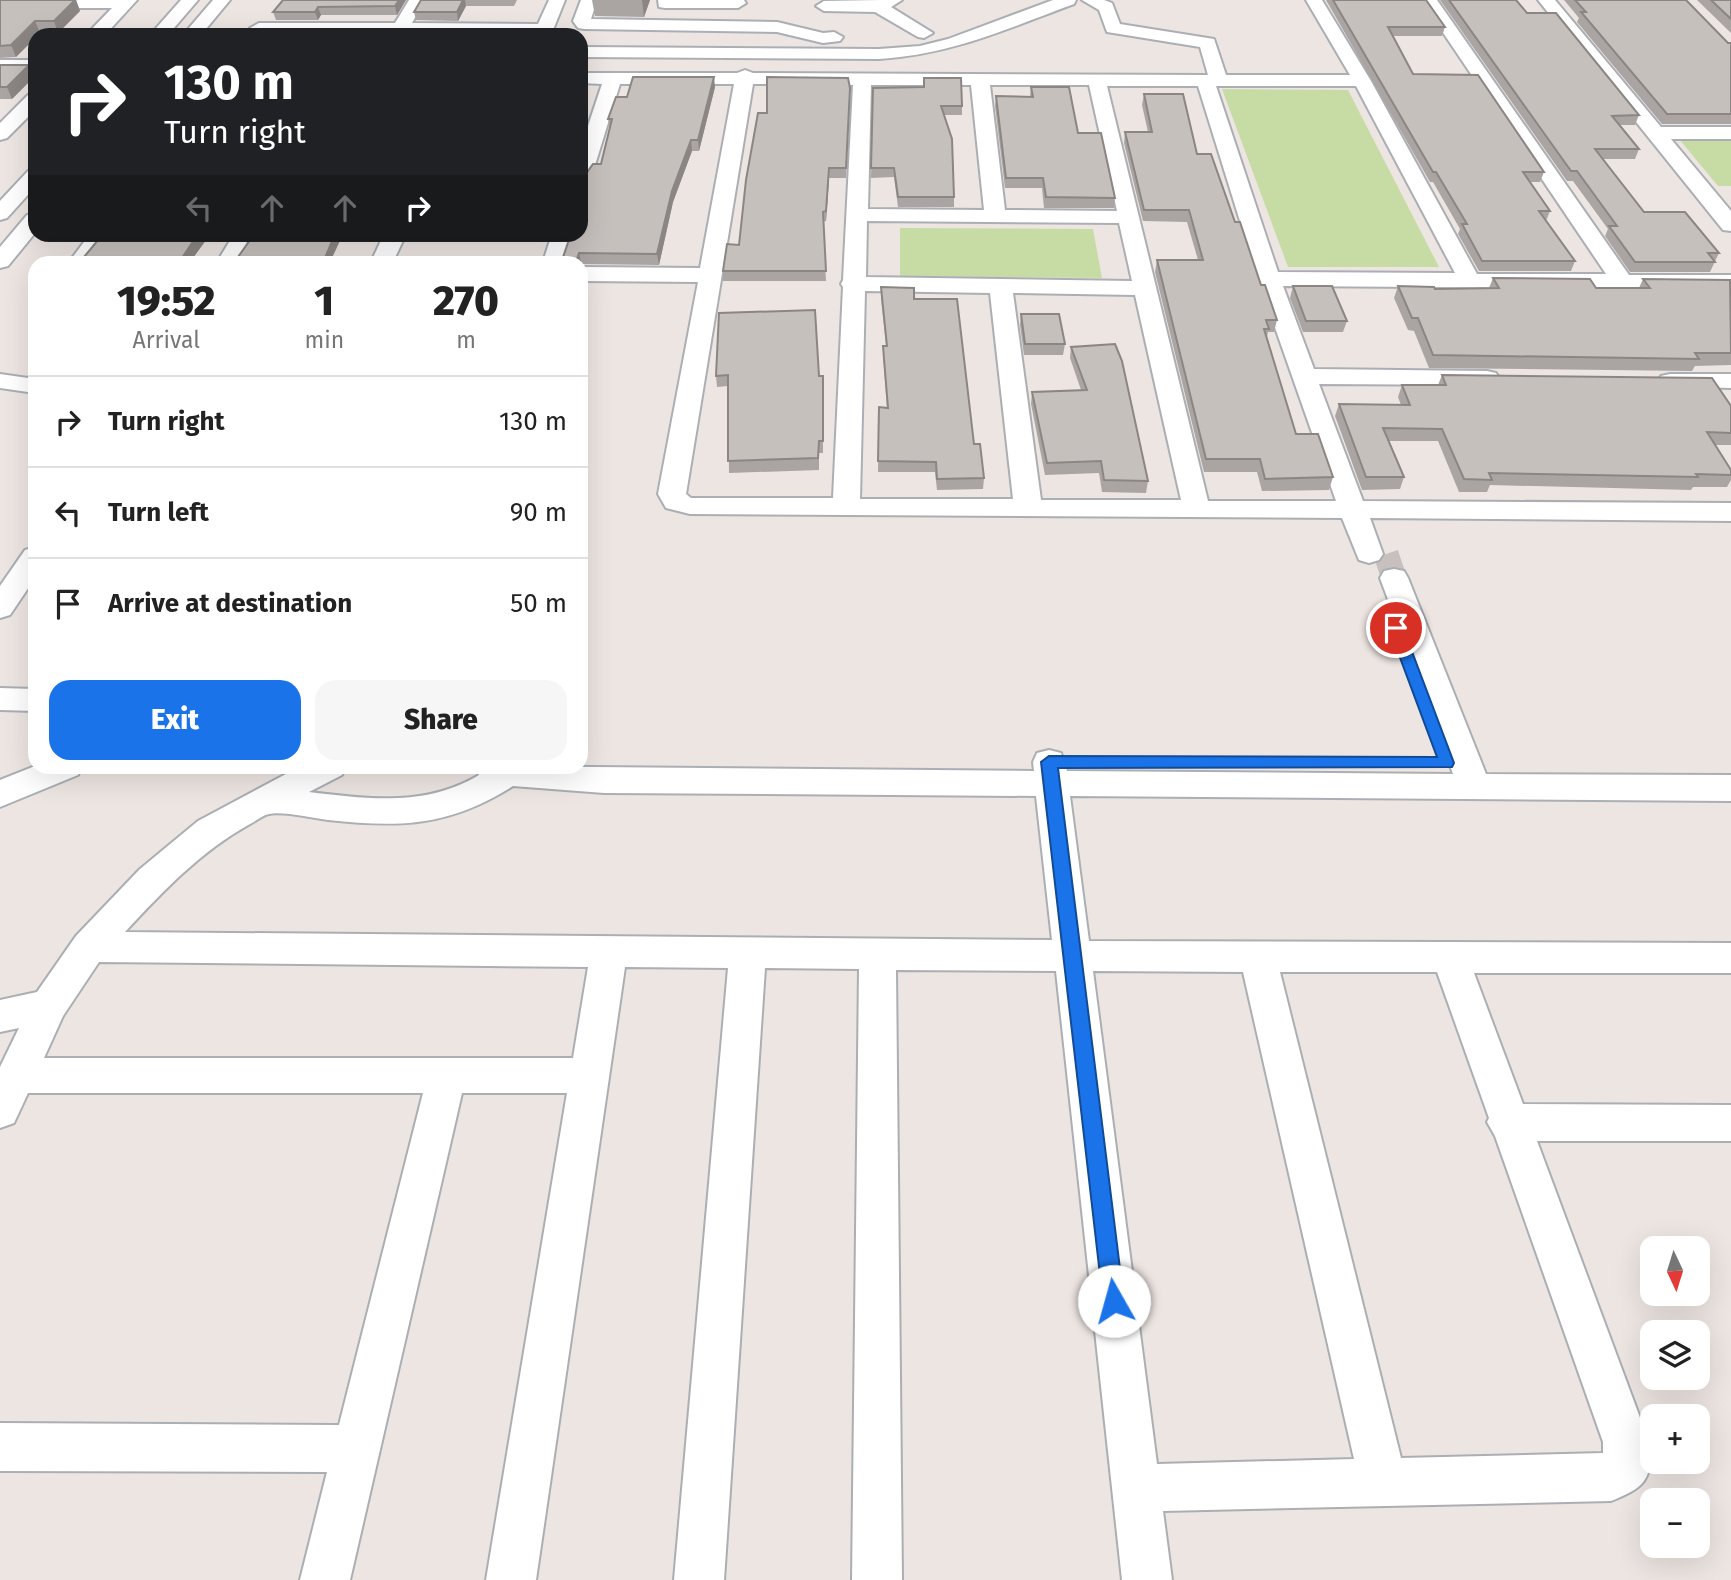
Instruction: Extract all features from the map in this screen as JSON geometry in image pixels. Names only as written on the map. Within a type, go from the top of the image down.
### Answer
[{"type":"street","points":[[165,28],[190,0]]},
{"type":"street","points":[[198,28],[222,0]]},
{"type":"street","points":[[401,27],[417,0]]},
{"type":"street","points":[[545,28],[557,0]]},
{"type":"street","points":[[589,0],[582,21],[584,24],[777,27],[823,38],[924,33],[1021,0]]},
{"type":"street","points":[[666,0],[665,3],[737,3]]},
{"type":"street","points":[[588,78],[746,69],[772,54],[879,54],[920,51],[954,43],[1068,0]]},
{"type":"street","points":[[1090,0],[1106,7],[1113,28],[1208,43],[1212,80],[1269,279],[1306,376],[1362,508],[1460,774]]},
{"type":"street","points":[[1314,0],[1362,80],[1469,279]]},
{"type":"street","points":[[1429,0],[1622,281]]},
{"type":"street","points":[[1546,0],[1731,225]]},
{"type":"street","points":[[0,3],[128,2]]},
{"type":"street","points":[[102,28],[128,2]]},
{"type":"street","points":[[824,6],[886,3],[924,33]]},
{"type":"street","points":[[259,28],[274,9]]},
{"type":"street","points":[[754,27],[672,494],[676,502],[690,506],[1731,512]]},
{"type":"street","points":[[772,54],[777,27]]},
{"type":"street","points":[[365,28],[429,28]]},
{"type":"street","points":[[588,53],[862,78],[1362,80]]},
{"type":"street","points":[[0,65],[28,65]]},
{"type":"street","points":[[588,156],[613,78]]},
{"type":"street","points":[[846,505],[852,284],[862,78]]},
{"type":"street","points":[[979,79],[995,216]]},
{"type":"street","points":[[1097,79],[1143,288],[1196,508]]},
{"type":"street","points":[[0,134],[28,107]]},
{"type":"street","points":[[1655,133],[1731,133]]},
{"type":"street","points":[[0,214],[28,183]]},
{"type":"street","points":[[1704,192],[1731,192]]},
{"type":"street","points":[[856,215],[1129,217]]},
{"type":"street","points":[[0,261],[28,228]]},
{"type":"street","points":[[85,256],[96,242]]},
{"type":"street","points":[[588,274],[710,275]]},
{"type":"street","points":[[1269,279],[1731,282]]},
{"type":"street","points":[[852,284],[1143,288]]},
{"type":"street","points":[[1001,287],[1028,507]]},
{"type":"street","points":[[0,368],[28,370]]},
{"type":"street","points":[[1306,376],[1512,378]]},
{"type":"street","points":[[1649,380],[1731,381]]},
{"type":"street","points":[[0,381],[28,385]]},
{"type":"street","points":[[0,608],[28,566]]},
{"type":"street","points":[[0,699],[28,700]]},
{"type":"street","points":[[588,758],[1050,773]]},
{"type":"street","points":[[546,774],[604,781],[1050,773],[1460,774],[1731,766]]},
{"type":"street","points":[[1050,773],[1147,1580]]},
{"type":"street","points":[[0,794],[47,774]]},
{"type":"street","points":[[314,774],[210,830],[152,879],[89,947],[49,1006],[8,1093],[447,1075],[590,1076]]},
{"type":"street","points":[[262,800],[391,811],[429,809],[460,800],[497,774]]},
{"type":"street","points":[[1460,774],[1731,788]]},
{"type":"street","points":[[89,947],[1072,956],[1731,958]]},
{"type":"street","points":[[511,1580],[609,950]]},
{"type":"street","points":[[699,1580],[748,952]]},
{"type":"street","points":[[877,1580],[878,954]]},
{"type":"street","points":[[1258,956],[1384,1483]]},
{"type":"street","points":[[1136,1488],[1611,1477],[1628,1465],[1626,1442],[1507,1122],[1450,957]]},
{"type":"street","points":[[0,1016],[49,1006]]},
{"type":"street","points":[[326,1580],[447,1075]]},
{"type":"street","points":[[1507,1122],[1731,1123]]},
{"type":"street","points":[[0,1447],[357,1449]]},
{"type":"green space","points":[[1222,89],[1348,90],[1439,267],[1288,267]]},
{"type":"green space","points":[[1679,139],[1731,140],[1731,186],[1718,186]]},
{"type":"green space","points":[[900,228],[1093,229],[1102,278],[900,276]]},
{"type":"building","points":[[0,0],[75,0],[54,21],[35,21],[11,45],[0,46]]},
{"type":"building","points":[[283,0],[399,0],[395,6],[318,7],[315,12],[273,12]]},
{"type":"building","points":[[421,0],[463,0],[457,12],[414,12]]},
{"type":"building","points":[[1333,0],[1426,0],[1445,27],[1388,27],[1413,74],[1478,75],[1544,172],[1523,172],[1550,211],[1539,211],[1575,261],[1482,261],[1462,224],[1467,224],[1436,172],[1433,172]]},
{"type":"building","points":[[1449,0],[1516,0],[1527,13],[1556,13],[1639,115],[1612,116],[1639,149],[1595,149],[1644,212],[1685,212],[1719,253],[1708,253],[1715,262],[1635,262],[1609,226],[1617,226],[1577,171],[1571,171]]},
{"type":"building","points":[[1575,0],[1686,0],[1731,43],[1731,114],[1667,114],[1581,12],[1586,12]]},
{"type":"building","points":[[1711,0],[1731,0],[1731,19]]},
{"type":"building","points":[[0,65],[28,65],[7,87],[0,87]]},
{"type":"building","points":[[633,77],[714,77],[698,140],[691,140],[672,191],[657,254],[579,253],[578,256],[563,256],[568,242],[588,242],[588,171],[593,164],[601,164],[612,119],[608,119],[616,97],[627,97]]},
{"type":"building","points":[[767,77],[848,78],[850,88],[846,168],[829,168],[826,211],[823,212],[826,271],[723,271],[727,244],[739,245],[746,180],[758,113],[767,113]]},
{"type":"building","points":[[924,78],[961,78],[962,106],[941,106],[952,139],[954,197],[898,197],[894,168],[871,168],[873,88],[924,87]]},
{"type":"building","points":[[1031,87],[1069,87],[1078,133],[1101,133],[1115,198],[1046,197],[1043,178],[1006,178],[996,96],[1033,97]]},
{"type":"building","points":[[1144,94],[1183,94],[1197,154],[1211,154],[1235,222],[1240,222],[1261,285],[1265,285],[1277,320],[1266,320],[1269,329],[1264,329],[1296,434],[1318,434],[1333,477],[1265,479],[1260,459],[1206,459],[1157,260],[1203,260],[1189,210],[1144,210],[1125,132],[1152,132]]},
{"type":"building","points":[[96,242],[193,242],[183,256],[85,256]]},
{"type":"building","points":[[249,242],[332,242],[326,256],[239,256]]},
{"type":"building","points":[[1493,278],[1590,279],[1596,288],[1650,288],[1643,279],[1730,280],[1731,353],[1695,353],[1699,359],[1433,355],[1418,318],[1412,318],[1398,286],[1435,289],[1499,288]]},
{"type":"building","points":[[1293,286],[1332,286],[1347,321],[1306,321]]},
{"type":"building","points":[[881,287],[914,288],[914,299],[957,299],[974,444],[980,444],[984,478],[937,479],[936,462],[878,461],[879,407],[888,408],[883,346],[887,346]]},
{"type":"building","points":[[815,310],[819,376],[823,376],[823,441],[819,441],[818,458],[728,461],[728,375],[716,376],[719,313]]},
{"type":"building","points":[[1021,314],[1059,314],[1065,344],[1025,344]]},
{"type":"building","points":[[1115,344],[1122,361],[1148,481],[1104,480],[1101,461],[1047,463],[1032,392],[1087,390],[1071,347]]},
{"type":"building","points":[[1442,375],[1712,378],[1731,406],[1731,433],[1707,432],[1731,470],[1731,475],[1696,474],[1698,477],[1489,473],[1492,480],[1464,479],[1442,429],[1383,428],[1404,477],[1366,477],[1339,404],[1410,405],[1402,385],[1446,385]]},
{"type":"tunnel","points":[[1386,554],[1394,578]]},
{"type":"route","points":[[1114,1301],[1049,762],[1447,763],[1396,628]]}]
